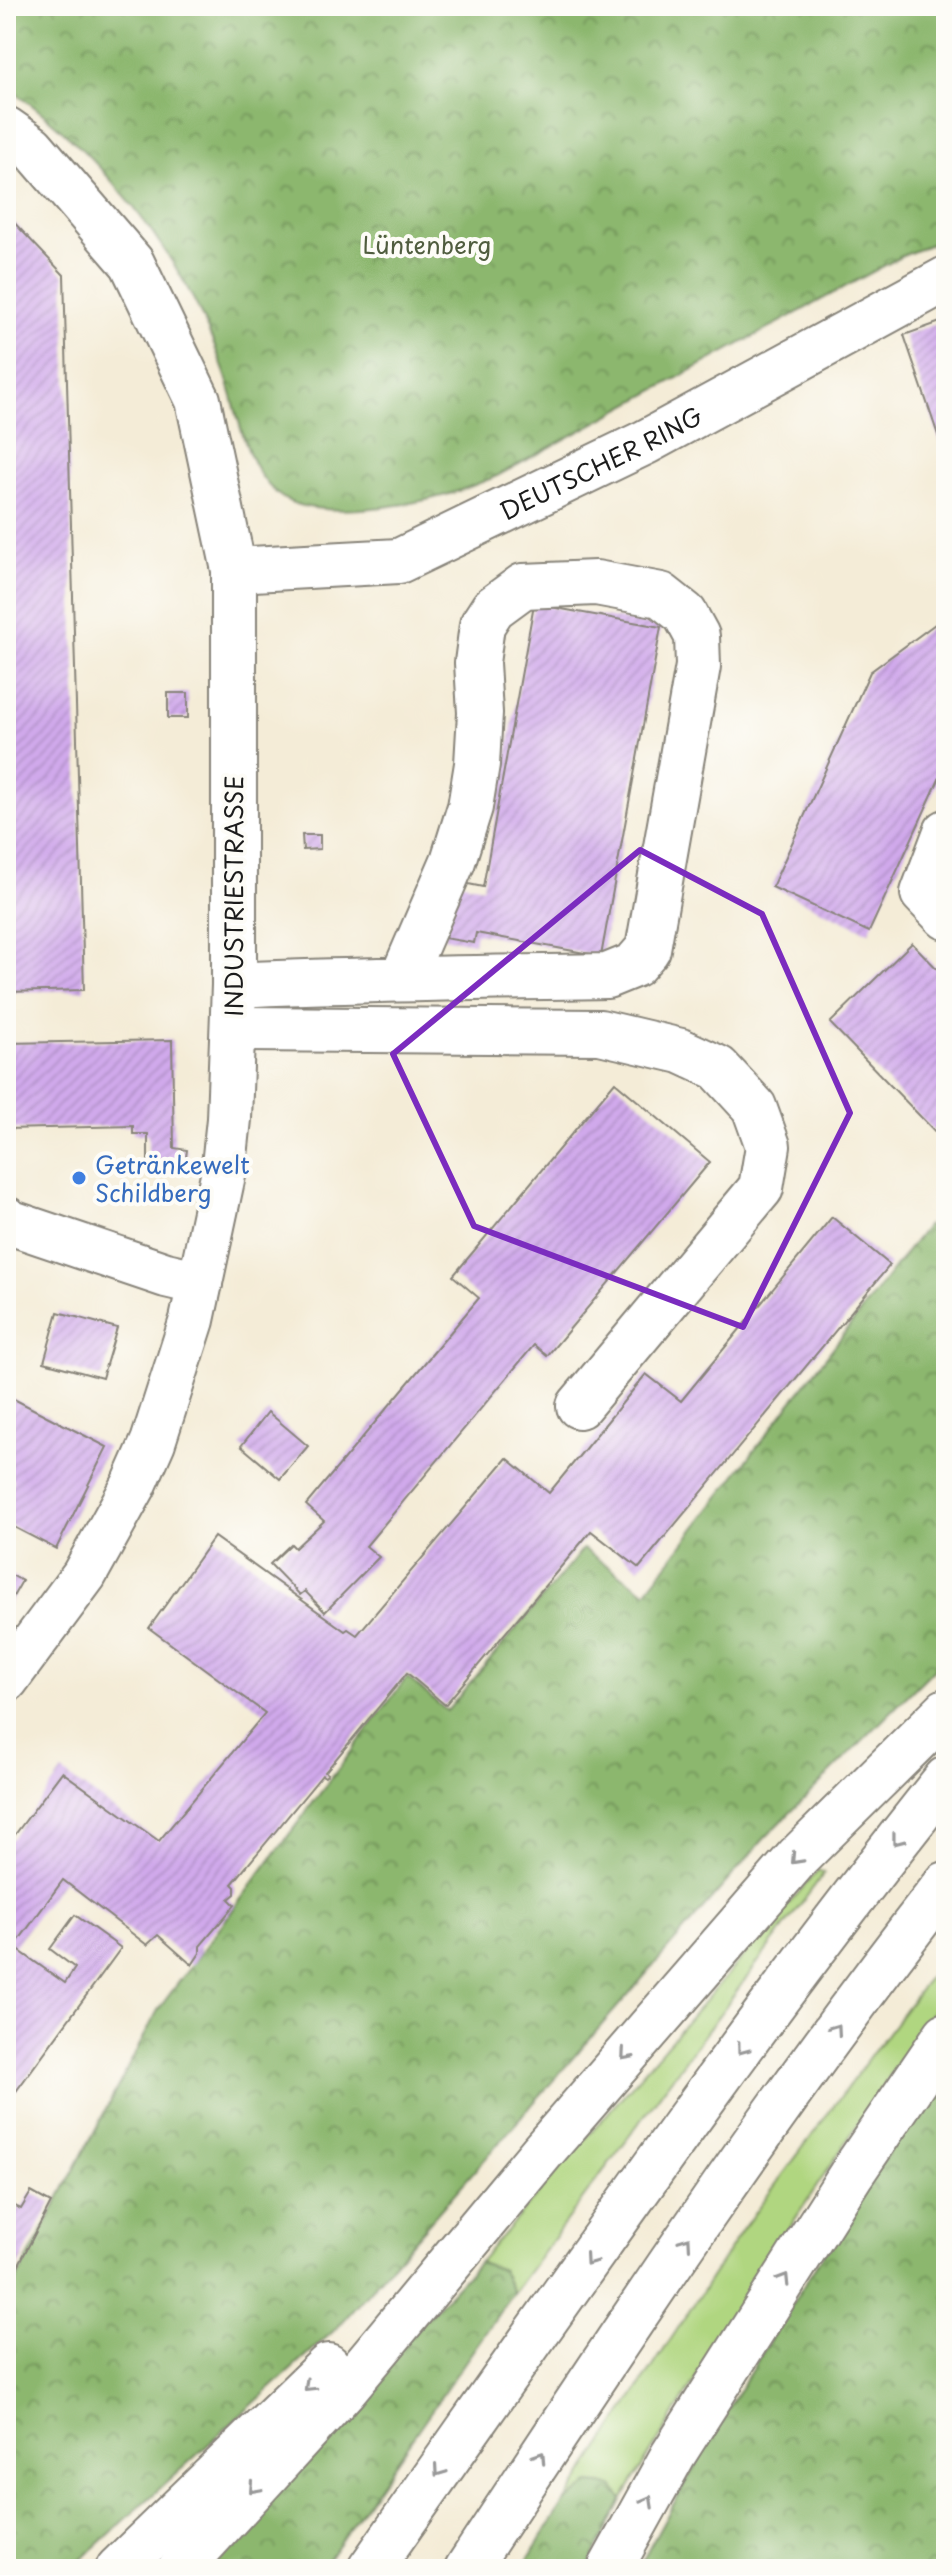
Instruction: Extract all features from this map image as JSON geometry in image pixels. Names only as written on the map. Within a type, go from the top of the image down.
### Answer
[{"type":"main road","name":"INDUSTRIESTRASSE","points":[[6,129],[32,147],[132,263],[198,400],[234,570],[234,985],[229,1119],[223,1175],[200,1283],[153,1442],[134,1485],[84,1575],[6,1680]]},
{"type":"main road","name":"DEUTSCHER RING","points":[[234,570],[399,561],[646,442],[946,279]]},
{"type":"main road","points":[[234,985],[367,978],[402,979],[607,976],[634,965],[648,949],[698,666],[697,636],[685,614],[661,595],[596,583],[523,586],[493,608],[482,625],[477,663],[480,726],[470,807],[453,861],[402,979]]},
{"type":"main road","points":[[946,832],[923,893],[946,917]]},
{"type":"main road","points":[[233,1029],[600,1032],[681,1051],[718,1068],[745,1097],[754,1107],[768,1146],[761,1188],[579,1406]]},
{"type":"main road","points":[[6,1219],[166,1275],[200,1283]]},
{"type":"main road","points":[[180,2569],[345,2389],[542,2152],[798,1857],[946,1711]]},
{"type":"main road","points":[[370,2569],[708,2094],[946,1779]]},
{"type":"main road","points":[[467,2569],[620,2336],[877,1972],[946,1884]]},
{"type":"main road","points":[[610,2569],[673,2455],[852,2173],[946,2035]]},
{"type":"main road","points":[[118,2569],[320,2375],[542,2152]]},
{"type":"highlighted area","points":[[640,850],[762,914],[850,1113],[743,1327],[474,1226],[393,1054]]},
{"type":"green space","name":"Lüntenberg","points":[[6,6],[946,6],[946,238],[900,257],[491,479],[446,495],[385,507],[337,510],[295,504],[280,496],[268,484],[250,455],[207,328],[159,242],[114,183],[88,156],[62,130],[6,86]]},
{"type":"green space","points":[[927,1225],[946,1234],[946,1657],[764,1839],[338,2327],[71,2569],[6,2569],[6,2300],[158,2010],[407,1677],[447,1711],[583,1549],[646,1592]]},
{"type":"green space","points":[[818,1870],[824,1873],[513,2293],[502,2270],[479,2262]]},
{"type":"green space","points":[[946,1954],[946,1991],[768,2260],[622,2500],[613,2486],[565,2502],[742,2230]]},
{"type":"green space","points":[[946,2064],[946,2569],[638,2569],[748,2376]]},
{"type":"green space","points":[[479,2262],[502,2270],[513,2293],[321,2569],[198,2569],[331,2420]]},
{"type":"green space","points":[[589,2484],[613,2486],[622,2500],[587,2569],[521,2569],[565,2502]]},
{"type":"building","points":[[6,214],[64,275],[84,990],[6,992]]},
{"type":"building","points":[[946,320],[946,442],[941,444],[904,335]]},
{"type":"building","points":[[534,604],[661,627],[601,956],[476,933],[474,943],[444,938],[454,881],[483,887]]},
{"type":"building","points":[[946,616],[946,764],[869,932],[772,887],[870,672]]},
{"type":"building","points":[[168,693],[188,693],[188,718],[168,718]]},
{"type":"building","points":[[302,835],[320,835],[320,849],[303,850]]},
{"type":"building","points":[[912,943],[946,978],[946,1143],[830,1023]]},
{"type":"building","points":[[172,1040],[174,1148],[187,1150],[185,1165],[148,1165],[148,1134],[133,1134],[133,1126],[6,1129],[6,1043]]},
{"type":"building","points":[[615,1082],[710,1162],[547,1356],[534,1345],[366,1546],[379,1557],[325,1612],[305,1591],[300,1595],[270,1564],[291,1544],[295,1548],[324,1521],[306,1505],[479,1298],[453,1276]]},
{"type":"building","points":[[832,1217],[890,1265],[639,1568],[591,1531],[445,1705],[407,1673],[325,1772],[328,1774],[325,1777],[322,1775],[232,1884],[235,1894],[229,1899],[235,1905],[200,1946],[200,1953],[192,1965],[158,1935],[147,1945],[63,1880],[14,1947],[65,1983],[75,1968],[50,1949],[75,1915],[121,1948],[6,2105],[6,1837],[11,1840],[62,1772],[159,1841],[265,1713],[149,1628],[214,1537],[345,1631],[348,1629],[357,1635],[507,1458],[549,1493],[646,1374],[681,1401]]},
{"type":"building","points":[[58,1312],[117,1328],[102,1378],[44,1362]]},
{"type":"building","points":[[6,1395],[107,1447],[56,1549],[6,1523],[6,1496],[14,1480],[6,1476]]},
{"type":"building","points":[[268,1412],[308,1446],[280,1479],[241,1446]]},
{"type":"building","points":[[6,1572],[22,1581],[6,1609]]},
{"type":"building","points":[[31,2192],[51,2203],[6,2289],[6,2202],[21,2209]]},
{"type":"place","name":"Getränkewelt Schildberg","points":[[79,1178]]}]
